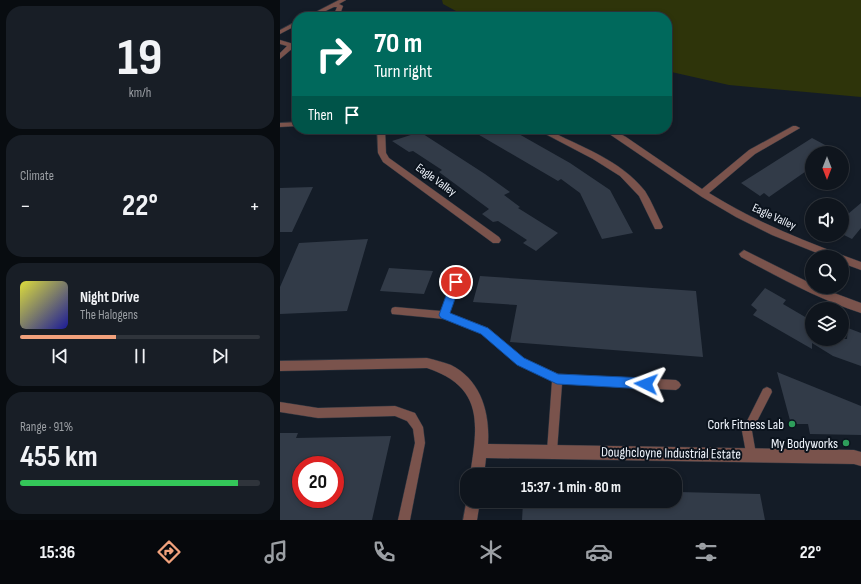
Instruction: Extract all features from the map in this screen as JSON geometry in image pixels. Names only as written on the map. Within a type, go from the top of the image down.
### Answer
[{"type":"street","points":[[319,12],[343,0]]},
{"type":"street","points":[[334,4],[340,6],[338,12]]},
{"type":"street","points":[[280,32],[292,26]]},
{"type":"street","points":[[280,42],[292,45]]},
{"type":"street","points":[[280,57],[292,48]]},
{"type":"street","points":[[280,125],[292,124]]},
{"type":"street","points":[[704,192],[752,152],[796,128]]},
{"type":"street","name":"Eagle Valley","points":[[381,134],[382,153],[386,160],[496,240]]},
{"type":"street","points":[[549,134],[608,165],[630,180],[641,194],[658,228]]},
{"type":"street","name":"Eagle Valley","points":[[615,134],[636,146],[738,214],[780,235],[819,250]]},
{"type":"street","points":[[744,254],[796,281],[844,303],[861,308]]},
{"type":"street","points":[[849,262],[861,266]]},
{"type":"street","points":[[280,366],[427,363],[441,366],[465,380],[479,405],[483,435],[479,468]]},
{"type":"street","name":"Doughcloyne Industrial Estate","points":[[482,451],[751,454],[854,457],[861,459]]},
{"type":"street","points":[[470,520],[472,508]]},
{"type":"lane","points":[[444,315],[456,282]]},
{"type":"lane","points":[[395,311],[444,315],[485,331],[520,361],[557,379],[676,385]]},
{"type":"lane","points":[[552,451],[557,379]]},
{"type":"lane","points":[[751,454],[747,431],[767,392]]},
{"type":"lane","points":[[280,407],[318,413],[395,411],[411,417],[418,427],[420,443],[404,520]]},
{"type":"green space","points":[[442,0],[861,0],[861,97],[729,85],[672,72],[672,12],[458,12],[443,4]]},
{"type":"building","points":[[414,134],[423,134],[510,192],[504,195],[520,207],[518,208],[558,233],[536,251],[523,243],[527,240],[498,221],[493,222],[482,214],[489,209],[439,172],[442,170],[413,151],[409,152],[392,141]]},
{"type":"building","points":[[478,134],[519,134],[570,163],[610,190],[633,233],[602,239],[580,193],[561,179],[558,181]]},
{"type":"building","points":[[812,138],[827,146],[805,146],[805,172],[769,197],[764,193],[760,196],[741,183]]},
{"type":"building","points":[[313,187],[292,232],[280,232],[280,188]]},
{"type":"building","points":[[861,203],[861,228],[852,239],[849,238],[849,213]]},
{"type":"building","points":[[368,239],[347,311],[280,314],[280,287],[299,243]]},
{"type":"building","points":[[389,268],[433,271],[424,294],[380,291]]},
{"type":"building","points":[[480,276],[696,291],[703,357],[510,342],[517,305],[473,302]]},
{"type":"building","points":[[765,288],[786,300],[783,304],[805,317],[805,345],[753,315],[757,310],[751,305]]},
{"type":"building","points":[[849,328],[861,333],[861,366],[833,356],[817,346],[849,346]]},
{"type":"building","points":[[777,372],[861,406],[861,435],[810,434],[808,424],[791,424]]},
{"type":"building","points":[[280,433],[298,433],[296,438],[391,436],[372,520],[280,520]]},
{"type":"building","points":[[682,492],[760,494],[765,520],[522,520],[523,508],[682,508]]},
{"type":"place","name":"Cork Fitness Lab","points":[[792,424]]},
{"type":"place","name":"My Bodyworks","points":[[846,443]]},
{"type":"route","points":[[456,282],[444,315],[485,331],[520,361],[557,379],[646,384]]}]
